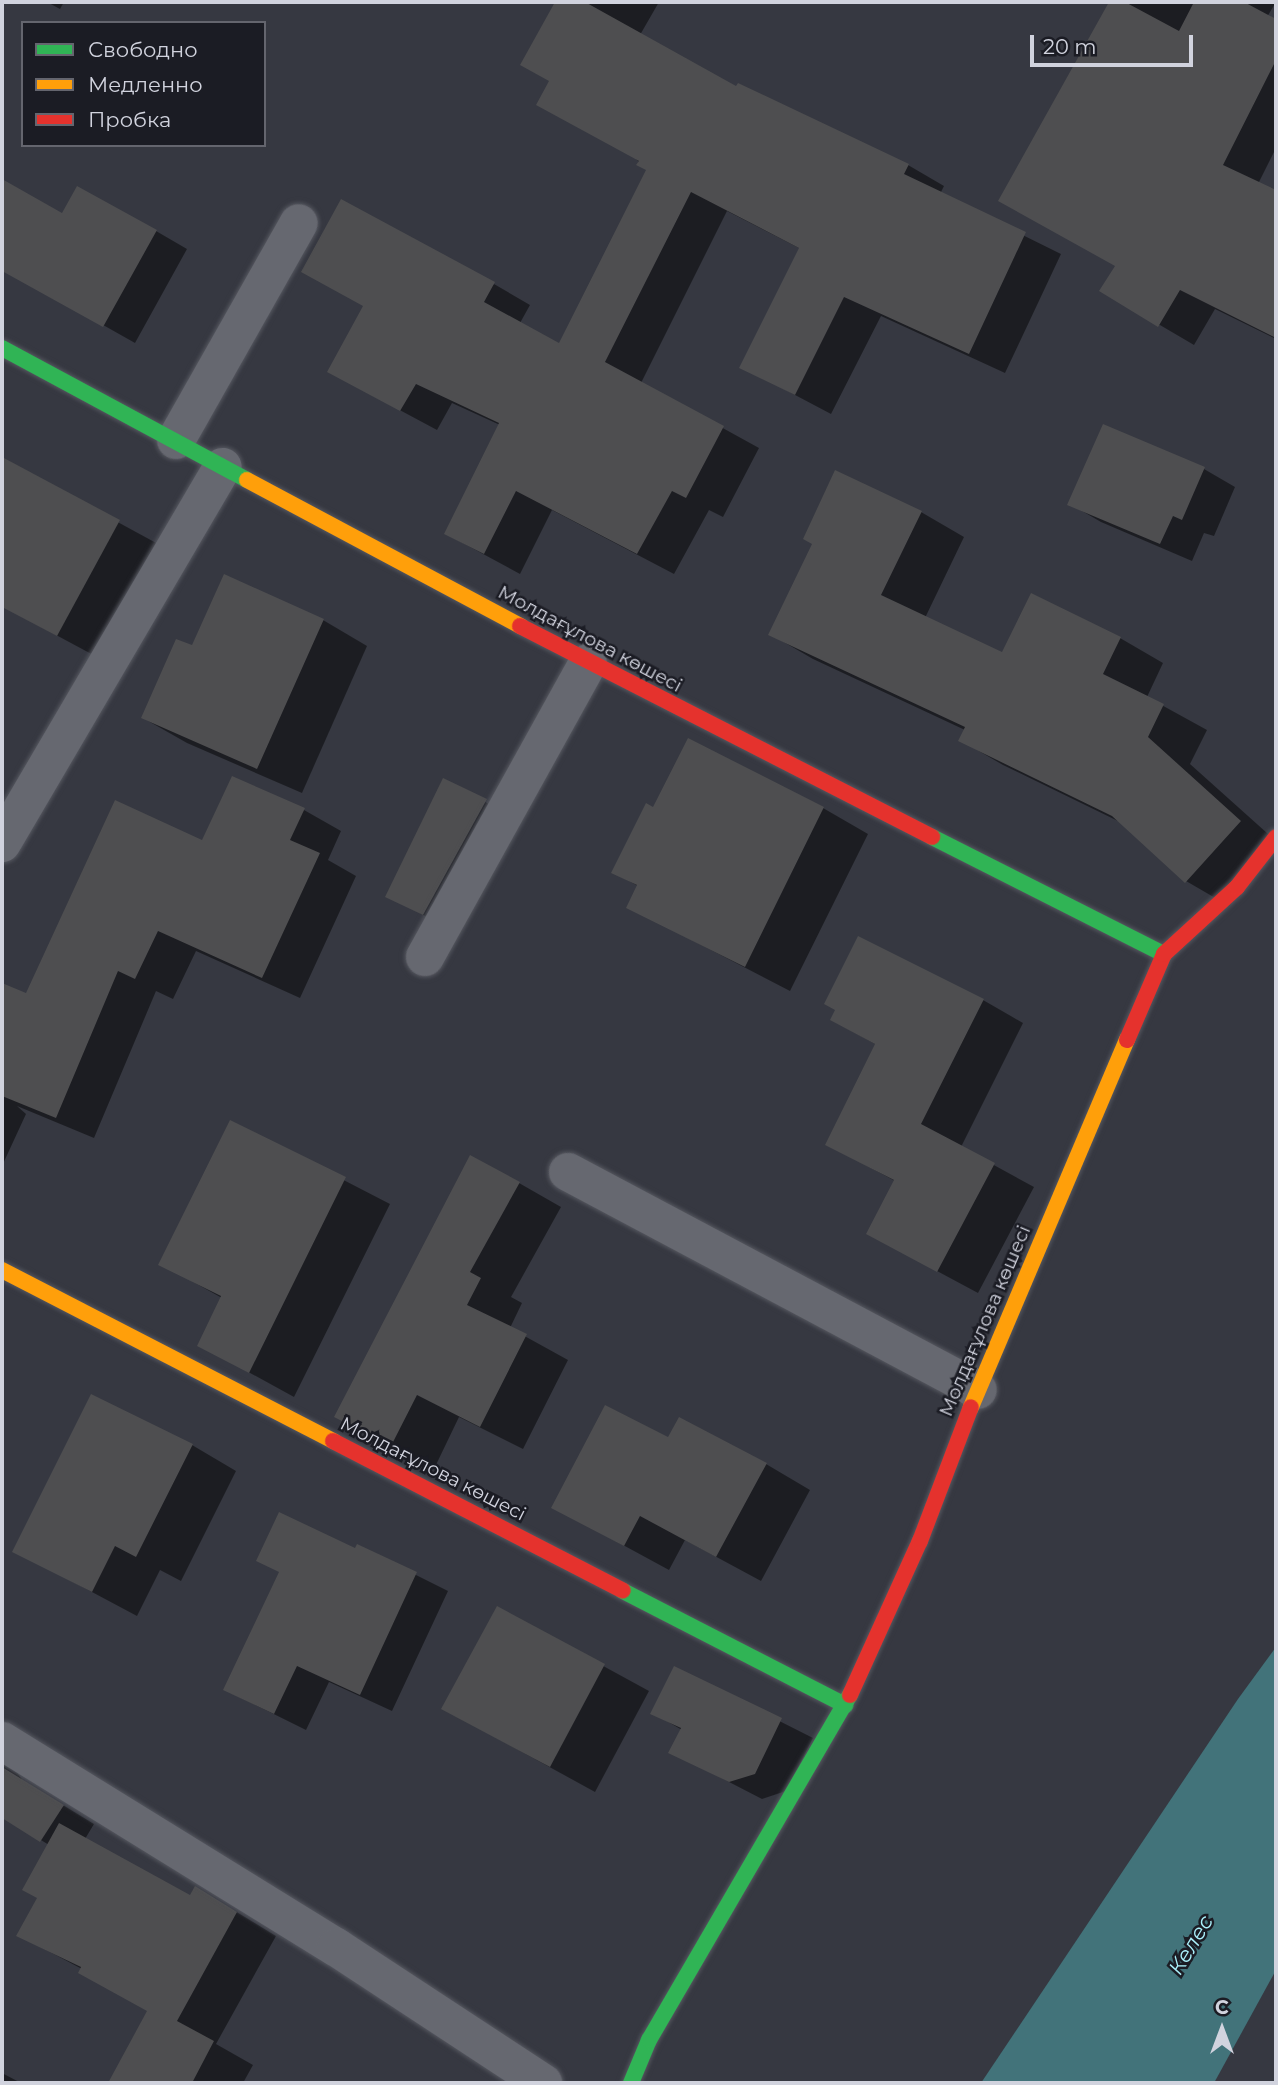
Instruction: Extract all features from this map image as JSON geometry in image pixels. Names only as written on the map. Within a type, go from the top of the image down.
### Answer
[{"type":"street","points":[[176,440],[299,223]]},
{"type":"street","name":"Молдағұлова көшесі","points":[[2,348],[588,663],[1164,954]]},
{"type":"street","points":[[2,843],[223,467]]},
{"type":"street","points":[[425,957],[588,663]]},
{"type":"street","name":"Молдағұлова көшесі","points":[[631,2083],[649,2040],[845,1705],[920,1541],[978,1390],[1164,954],[1237,887],[1276,836]]},
{"type":"street","points":[[568,1172],[978,1390]]},
{"type":"street","name":"Молдағұлова көшесі","points":[[2,1270],[845,1705]]},
{"type":"street","points":[[2,1741],[336,1947],[543,2083]]},
{"type":"water","name":"Келес","points":[[1276,1647],[1276,1970],[1214,2083],[981,2083],[1238,1699]]},
{"type":"building","points":[[555,2],[585,2],[736,86],[738,83],[909,164],[904,174],[1026,232],[969,354],[844,297],[795,395],[739,368],[799,248],[691,192],[605,362],[724,426],[686,498],[672,491],[637,554],[516,491],[484,554],[444,534],[499,423],[416,384],[400,411],[327,372],[363,306],[301,272],[341,199],[495,282],[484,302],[559,343],[646,170],[636,165],[639,161],[536,105],[549,81],[520,65]]},
{"type":"building","points":[[1109,2],[1125,2],[1179,31],[1194,2],[1244,2],[1276,19],[1276,60],[1223,165],[1276,190],[1276,338],[1180,290],[1158,327],[1099,291],[1115,266],[998,201]]},
{"type":"building","points":[[2,179],[62,213],[77,186],[157,230],[103,327],[2,271]]},
{"type":"building","points":[[1103,424],[1205,467],[1182,520],[1173,516],[1160,544],[1067,505]]},
{"type":"building","points":[[2,457],[120,520],[57,636],[2,607]]},
{"type":"building","points":[[835,470],[922,511],[881,595],[1002,652],[1031,593],[1121,637],[1103,674],[1164,704],[1148,737],[1241,821],[1185,883],[1112,816],[958,741],[965,727],[768,635],[812,544],[803,539]]},
{"type":"building","points":[[224,574],[324,619],[257,769],[141,718],[176,639],[192,645]]},
{"type":"building","points":[[688,738],[824,807],[745,967],[626,908],[637,885],[611,873],[646,803],[653,807]]},
{"type":"building","points":[[232,776],[305,808],[290,840],[320,853],[262,978],[158,931],[135,979],[118,971],[56,1118],[2,1096],[2,983],[26,993],[115,800],[202,840]]},
{"type":"building","points":[[443,778],[487,799],[423,915],[385,897]]},
{"type":"building","points":[[858,936],[984,999],[921,1124],[995,1163],[937,1272],[866,1234],[894,1180],[825,1145],[875,1044],[830,1020],[835,1010],[824,1004]]},
{"type":"building","points":[[230,1120],[346,1177],[249,1373],[197,1346],[221,1296],[158,1265]]},
{"type":"building","points":[[470,1155],[520,1182],[470,1272],[481,1278],[467,1305],[527,1334],[480,1427],[417,1395],[391,1446],[334,1417]]},
{"type":"building","points":[[91,1394],[193,1444],[136,1557],[115,1546],[92,1592],[12,1552]]},
{"type":"building","points":[[605,1405],[668,1437],[679,1417],[767,1463],[716,1557],[640,1516],[624,1546],[551,1508]]},
{"type":"building","points":[[279,1512],[355,1548],[357,1544],[417,1572],[360,1695],[297,1666],[274,1714],[223,1690],[279,1572],[256,1561]]},
{"type":"building","points":[[497,1606],[605,1664],[550,1767],[441,1709]]},
{"type":"building","points":[[674,1666],[782,1718],[755,1774],[729,1782],[668,1753],[681,1728],[650,1714]]},
{"type":"building","points":[[2,1767],[64,1805],[40,1842],[2,1818]]},
{"type":"building","points":[[59,1823],[190,1895],[195,1886],[237,1912],[177,2021],[214,2041],[192,2083],[108,2083],[147,2011],[78,1973],[81,1967],[16,1936],[37,1898],[22,1890]]},
{"type":"traffic: fast","points":[[2,348],[247,480]]},
{"type":"traffic: fast","points":[[932,837],[1164,954]]},
{"type":"traffic: fast","points":[[623,1591],[845,1705]]},
{"type":"traffic: fast","points":[[631,2083],[649,2040],[850,1695]]},
{"type":"traffic: slow","points":[[247,480],[520,626]]},
{"type":"traffic: slow","points":[[971,1407],[1127,1040]]},
{"type":"traffic: slow","points":[[2,1270],[333,1441]]},
{"type":"traffic: jam","points":[[520,626],[932,837]]},
{"type":"traffic: jam","points":[[1127,1040],[1164,954],[1237,887],[1276,837]]},
{"type":"traffic: jam","points":[[850,1695],[920,1541],[971,1407]]},
{"type":"traffic: jam","points":[[333,1441],[623,1591]]}]
